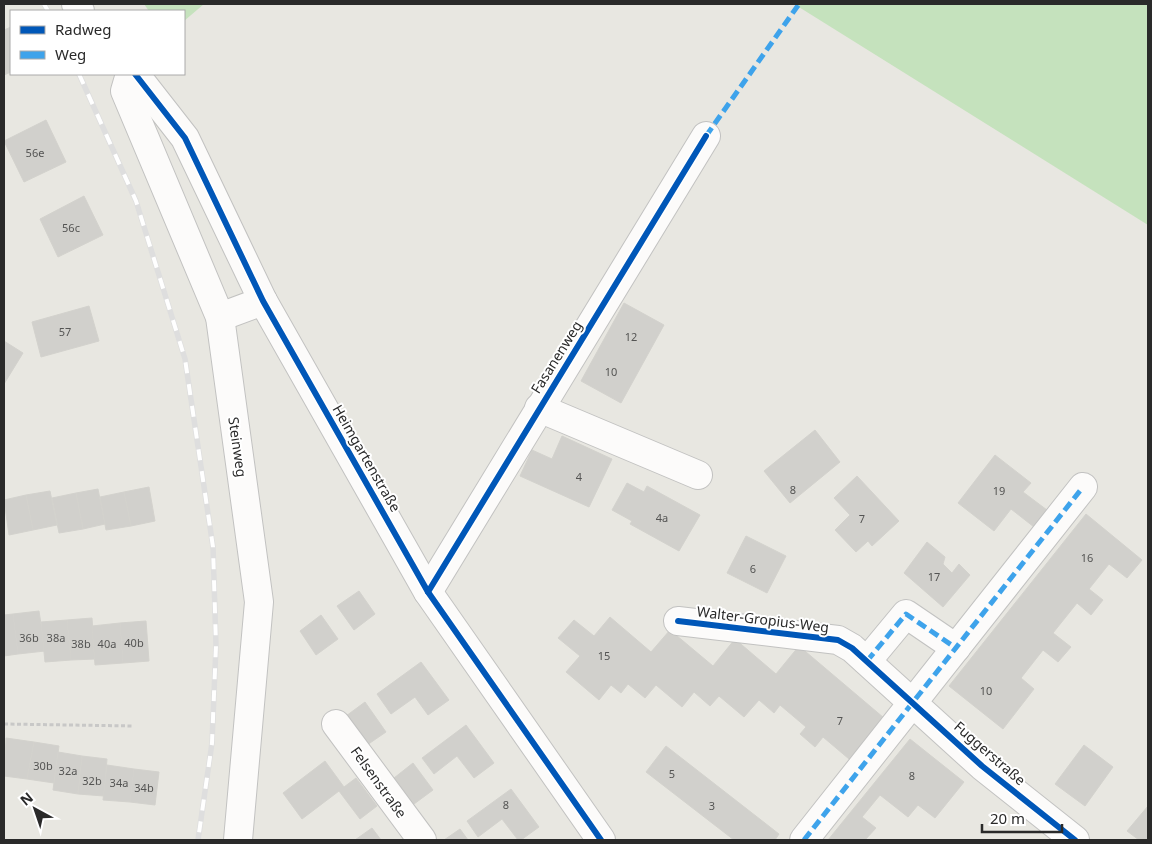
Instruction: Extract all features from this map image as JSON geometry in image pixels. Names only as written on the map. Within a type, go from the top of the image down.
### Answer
[{"type":"street","name":"Steinweg","points":[[130,75],[125,91],[220,317],[259,602],[238,840]]},
{"type":"street","name":"Heimgartenstraße","points":[[136,75],[185,138],[263,301],[428,592],[600,840]]},
{"type":"street","name":"Fasanenweg","points":[[428,592],[538,408],[706,136]]},
{"type":"street","points":[[220,317],[263,301]]},
{"type":"street","name":"Fasanenweg","points":[[538,408],[698,475]]},
{"type":"street","points":[[804,840],[1083,487]]},
{"type":"street","points":[[867,661],[906,614],[956,648]]},
{"type":"street","name":"Walter-Gropius-Weg","points":[[678,621],[838,640],[852,648],[913,702]]},
{"type":"street","name":"Fuggerstraße","points":[[913,702],[982,766],[1076,840]]},
{"type":"street","name":"Felsenstraße","points":[[336,724],[422,840]]},
{"type":"path","points":[[4,724],[134,726]]},
{"type":"green space","points":[[144,4],[204,4],[185,20],[185,10],[148,10]]},
{"type":"green space","points":[[794,4],[1148,4],[1148,225]]},
{"type":"building","points":[[10,27],[10,72],[4,75],[4,30]]},
{"type":"building","points":[[46,120],[66,162],[24,182],[4,141]]},
{"type":"building","points":[[84,196],[103,235],[58,257],[40,219]]},
{"type":"building","points":[[624,303],[664,325],[621,403],[581,381]]},
{"type":"building","points":[[89,306],[99,341],[41,357],[32,322]]},
{"type":"building","points":[[4,341],[23,353],[4,384]]},
{"type":"building","points":[[815,430],[840,462],[790,503],[764,471]]},
{"type":"building","points":[[562,436],[612,459],[589,507],[520,476],[532,450],[552,459]]},
{"type":"building","points":[[995,455],[1031,483],[1023,492],[1047,510],[1034,527],[1011,509],[994,531],[958,503]]},
{"type":"building","points":[[857,476],[899,521],[872,546],[868,541],[856,552],[835,530],[850,515],[834,498]]},
{"type":"building","points":[[627,483],[644,492],[647,486],[700,515],[679,551],[630,524],[632,521],[612,510]]},
{"type":"building","points":[[149,487],[155,521],[131,526],[124,492]]},
{"type":"building","points":[[98,489],[105,524],[83,529],[76,493]]},
{"type":"building","points":[[50,491],[57,525],[33,530],[26,495]]},
{"type":"building","points":[[124,492],[131,526],[106,530],[100,497]]},
{"type":"building","points":[[76,493],[83,529],[59,533],[52,498]]},
{"type":"building","points":[[26,495],[33,530],[9,535],[4,500]]},
{"type":"building","points":[[1086,514],[1142,560],[1127,578],[1109,564],[1089,589],[1103,600],[1091,615],[1077,603],[1053,633],[1071,647],[1058,662],[1043,650],[1021,678],[1034,689],[1003,729],[949,686]]},
{"type":"building","points":[[746,536],[786,556],[767,593],[727,573]]},
{"type":"building","points":[[927,542],[945,557],[943,564],[952,573],[959,564],[970,575],[943,607],[904,573]]},
{"type":"building","points":[[359,591],[375,614],[354,630],[337,606]]},
{"type":"building","points":[[39,611],[45,651],[18,654],[13,614]]},
{"type":"building","points":[[13,614],[18,654],[4,656],[4,615]]},
{"type":"building","points":[[321,615],[338,639],[316,655],[300,631]]},
{"type":"building","points":[[610,617],[651,652],[670,630],[713,666],[735,639],[776,674],[799,646],[884,718],[849,759],[823,737],[815,747],[800,734],[806,727],[780,705],[774,713],[759,700],[744,717],[719,696],[710,706],[694,692],[682,707],[656,685],[645,698],[628,684],[621,693],[611,685],[599,700],[566,672],[580,656],[558,638],[574,620],[594,636]]},
{"type":"building","points":[[92,618],[95,659],[71,660],[67,620]]},
{"type":"building","points":[[67,620],[71,660],[45,662],[41,622]]},
{"type":"building","points":[[146,621],[149,661],[123,663],[120,623]]},
{"type":"building","points":[[120,623],[123,663],[95,665],[92,626]]},
{"type":"building","points":[[421,662],[449,700],[428,715],[415,697],[391,714],[377,694]]},
{"type":"building","points":[[365,702],[386,732],[367,745],[346,716]]},
{"type":"building","points":[[466,725],[494,763],[474,778],[457,756],[434,774],[422,758]]},
{"type":"building","points":[[6,738],[34,742],[27,779],[4,776]]},
{"type":"building","points":[[910,739],[964,782],[935,818],[918,805],[908,817],[880,795],[862,817],[876,828],[865,840],[828,840]]},
{"type":"building","points":[[34,742],[59,746],[54,783],[27,779]]},
{"type":"building","points":[[1084,745],[1113,767],[1085,806],[1055,784]]},
{"type":"building","points":[[666,746],[779,834],[775,840],[734,840],[646,772]]},
{"type":"building","points":[[58,752],[82,756],[78,794],[53,790]]},
{"type":"building","points":[[82,756],[107,759],[104,796],[78,794]]},
{"type":"building","points":[[325,761],[344,787],[356,778],[377,806],[360,819],[339,791],[302,819],[283,793]]},
{"type":"building","points":[[413,763],[433,790],[414,804],[394,778]]},
{"type":"building","points":[[107,765],[134,769],[130,802],[103,800]]},
{"type":"building","points":[[134,769],[159,772],[155,805],[130,802]]},
{"type":"building","points":[[511,789],[539,827],[521,840],[518,840],[502,819],[478,837],[467,821]]},
{"type":"building","points":[[1148,806],[1148,840],[1139,840],[1127,831]]},
{"type":"building","points":[[372,828],[381,840],[355,840]]},
{"type":"building","points":[[460,829],[468,840],[444,840]]},
{"type":"railway","points":[[44,4],[47,10]]},
{"type":"railway","points":[[79,75],[136,201],[185,359],[213,547],[216,645],[212,743],[198,840]]},
{"type":"marked path","points":[[706,136],[799,4]]},
{"type":"marked path","points":[[804,840],[1083,487]]},
{"type":"marked path","points":[[867,661],[906,614],[956,648]]},
{"type":"cycle path","points":[[136,75],[185,138],[263,301],[428,592],[601,840]]},
{"type":"cycle path","points":[[428,592],[706,136]]},
{"type":"cycle path","points":[[678,621],[838,640],[852,648],[982,766],[1075,840]]}]
